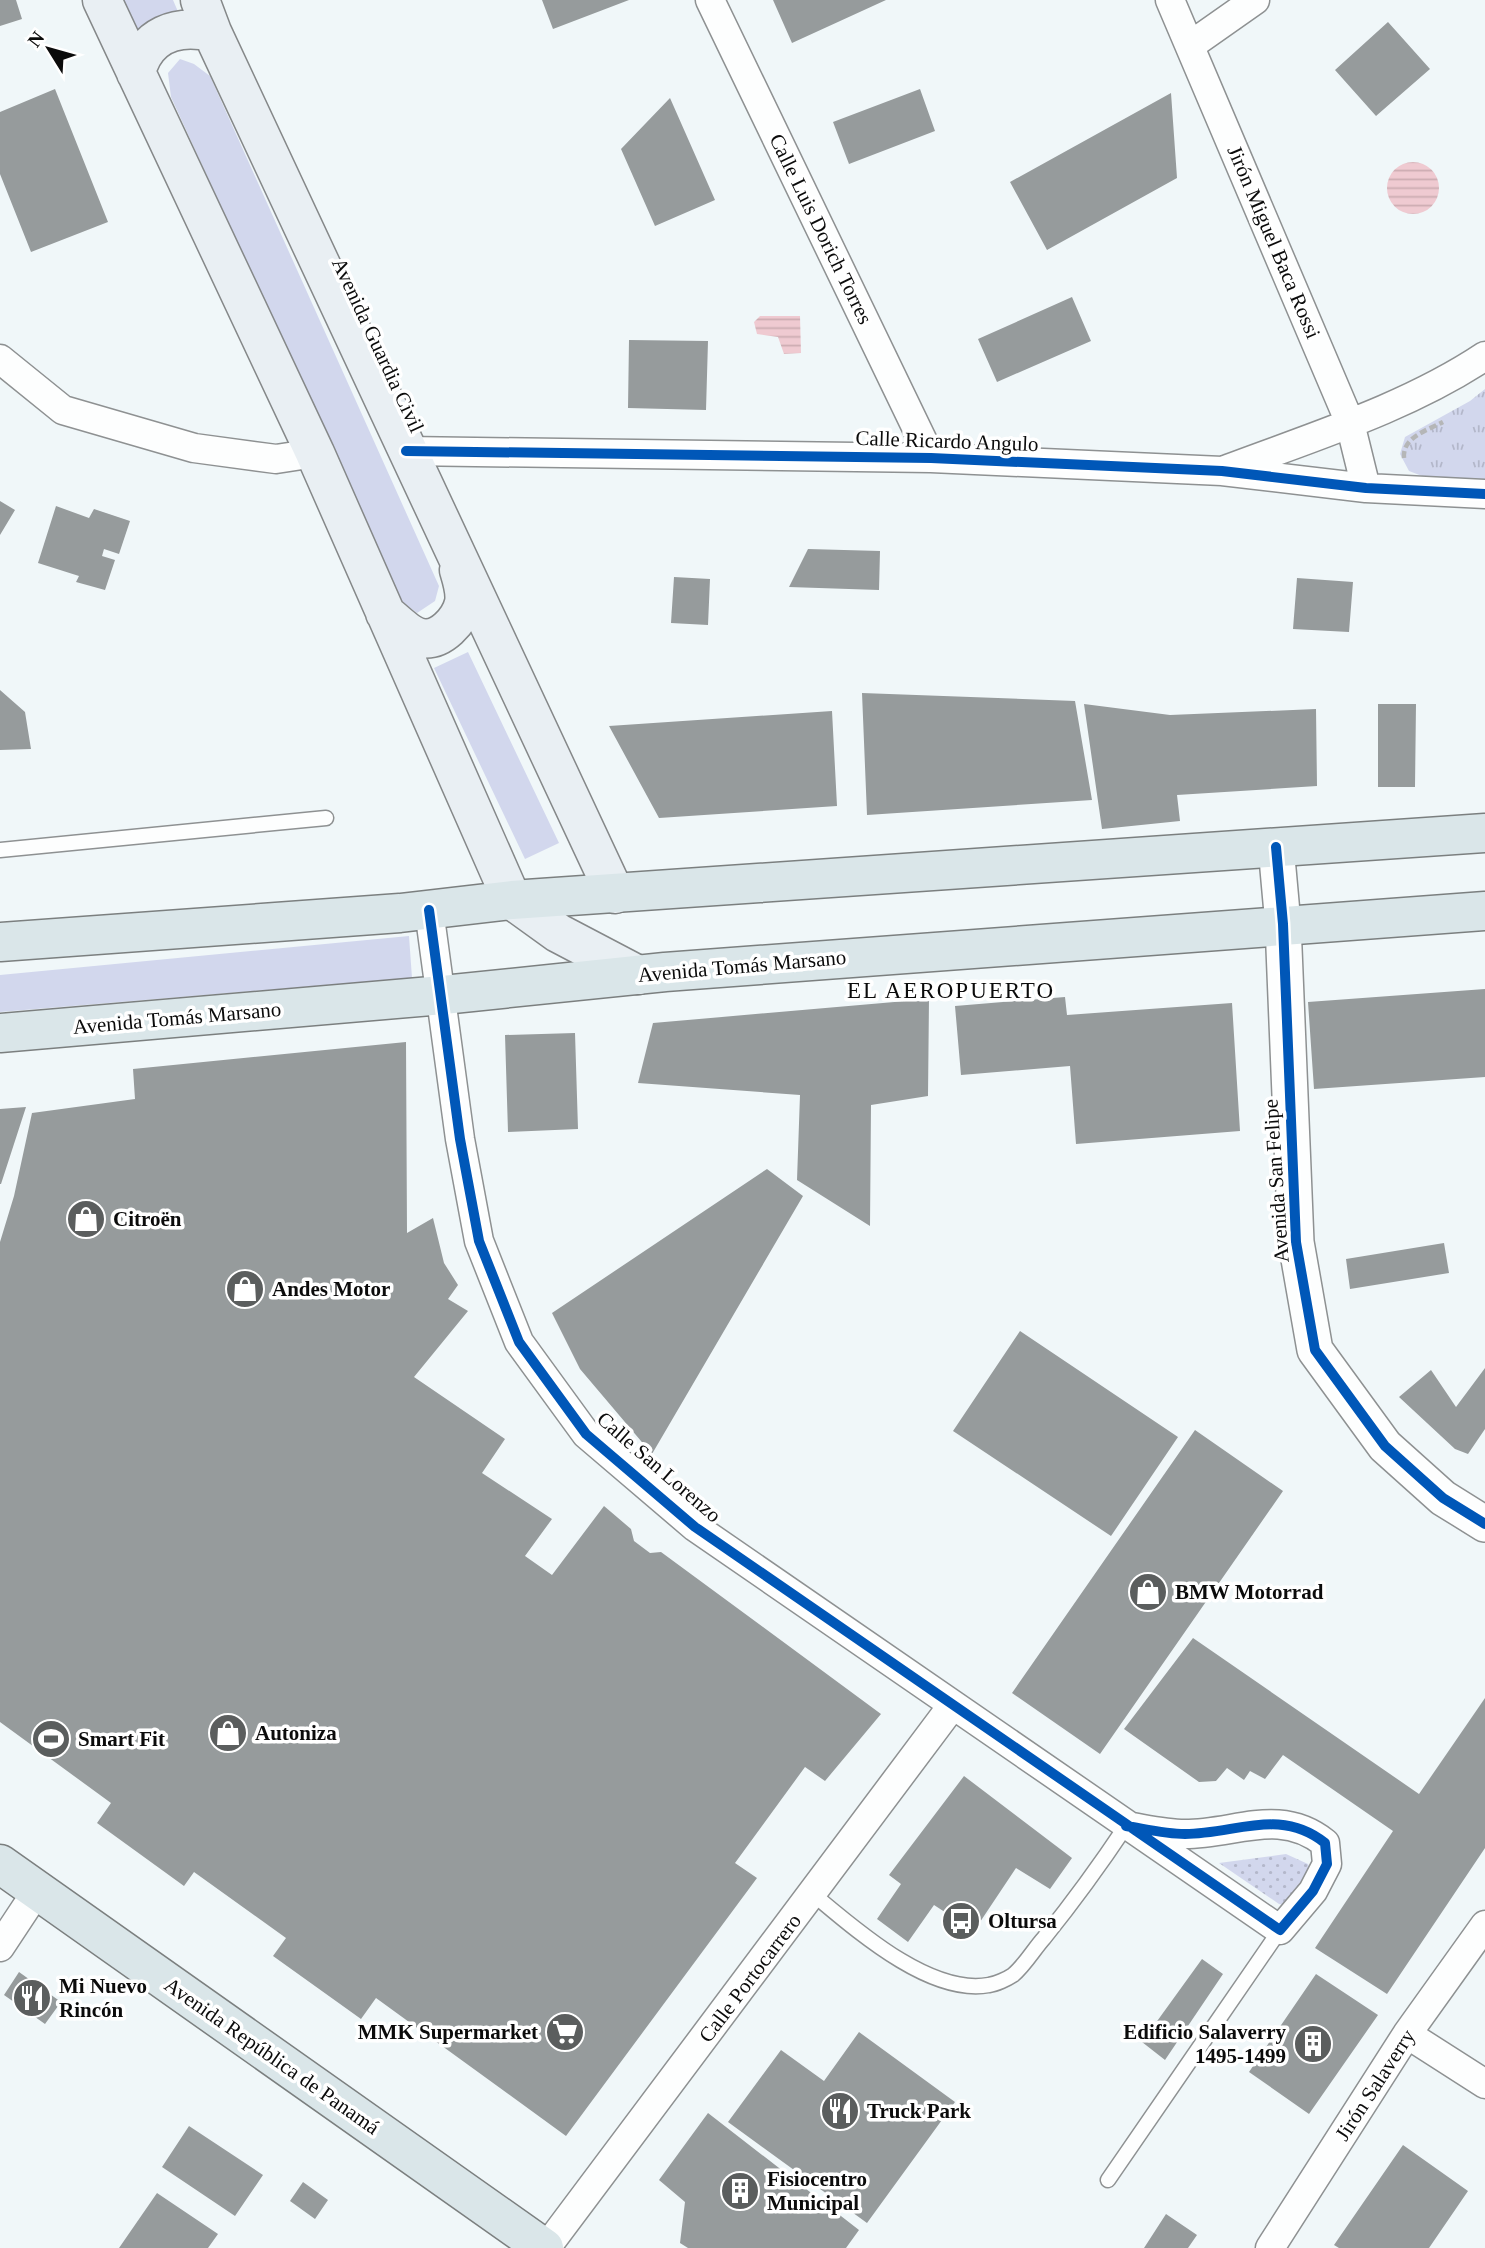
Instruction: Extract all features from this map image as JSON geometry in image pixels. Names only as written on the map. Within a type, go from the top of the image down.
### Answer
[{"type":"main road","points":[[102,0],[315,453],[512,900],[558,933],[638,975]]},
{"type":"main road","points":[[136,73],[139,60],[148,46],[176,29],[193,27],[206,16]]},
{"type":"main road","name":"Avenida Guardia Civil","points":[[206,16],[406,451],[615,894]]},
{"type":"main road","points":[[385,613],[419,638],[431,639],[444,633],[456,620],[464,602],[457,560]]},
{"type":"main road","points":[[0,943],[429,910],[512,900],[1485,834]]},
{"type":"main road","name":"Avenida Tomás Marsano","points":[[0,1033],[443,995],[638,975],[1283,924],[1485,911]]},
{"type":"main road","name":"Avenida República de Panamá","points":[[0,1864],[545,2248]]},
{"type":"street","name":"Calle Luis Dorich Torres","points":[[710,0],[931,458]]},
{"type":"street","name":"Jirón Miguel Baca Rossi","points":[[1170,0],[1350,423],[1366,488]]},
{"type":"street","points":[[1191,45],[1255,0]]},
{"type":"street","points":[[1222,471],[1350,423],[1460,373],[1485,356]]},
{"type":"street","points":[[0,359],[63,410],[194,448],[276,458],[315,453]]},
{"type":"street","name":"Calle Ricardo Angulo","points":[[406,451],[931,458],[1222,471],[1366,488],[1485,494]]},
{"type":"street","name":"Avenida San Felipe","points":[[1276,847],[1283,924],[1296,1241],[1315,1350],[1385,1446],[1443,1497],[1485,1524]]},
{"type":"street","name":"Calle San Lorenzo","points":[[429,910],[443,995],[460,1139],[479,1241],[519,1342],[586,1434],[695,1527],[1126,1826],[1280,1930],[1314,1891],[1327,1864],[1325,1843],[1309,1830],[1263,1824],[1184,1834],[1126,1826]]},
{"type":"street","name":"Calle Portocarrero","points":[[545,2248],[952,1706]]},
{"type":"street","points":[[0,1947],[37,1891]]},
{"type":"street","name":"Jirón Salaverry","points":[[1270,2248],[1407,2034],[1485,1925]]},
{"type":"street","points":[[1407,2034],[1485,2084]]},
{"type":"lane","points":[[0,850],[326,818]]},
{"type":"lane","points":[[813,1894],[876,1943],[915,1967],[944,1981],[969,1986],[990,1985],[1013,1975],[1100,1865],[1126,1826]]},
{"type":"lane","points":[[1108,2180],[1280,1930]]},
{"type":"green space","points":[[119,0],[173,0],[182,21],[138,40]]},
{"type":"green space","points":[[180,59],[194,64],[210,76],[439,586],[435,601],[417,613],[400,600],[171,97],[168,73]]},
{"type":"green space","points":[[1485,389],[1485,482],[1430,479],[1409,471],[1400,454],[1405,437],[1470,401]]},
{"type":"green space","points":[[468,652],[559,843],[525,859],[434,668]]},
{"type":"green space","points":[[409,936],[412,978],[0,1012],[0,975]]},
{"type":"green space","points":[[1286,1854],[1308,1864],[1311,1871],[1288,1906],[1279,1904],[1219,1863]]},
{"type":"shaded area","points":[[1413,162],[1432,169],[1439,188],[1432,207],[1413,214],[1394,207],[1387,188],[1394,169]]},
{"type":"shaded area","points":[[760,316],[800,316],[801,353],[784,354],[778,337],[757,334],[754,322]]},
{"type":"building","points":[[0,0],[16,0],[22,19],[0,26]]},
{"type":"building","points":[[542,0],[629,0],[553,29]]},
{"type":"building","points":[[773,0],[886,0],[792,43]]},
{"type":"building","points":[[1388,22],[1430,69],[1376,116],[1335,70]]},
{"type":"building","points":[[55,89],[108,222],[31,252],[0,174],[0,112]]},
{"type":"building","points":[[920,89],[935,131],[849,164],[833,122]]},
{"type":"building","points":[[1171,93],[1177,178],[1047,250],[1010,182]]},
{"type":"building","points":[[670,98],[715,200],[655,226],[621,149]]},
{"type":"building","points":[[1072,297],[1091,341],[997,382],[978,339]]},
{"type":"building","points":[[629,340],[708,341],[706,410],[628,408]]},
{"type":"building","points":[[0,501],[15,510],[0,535]]},
{"type":"building","points":[[56,506],[89,518],[94,509],[130,521],[119,554],[104,549],[102,556],[115,560],[105,590],[76,582],[79,576],[38,563]]},
{"type":"building","points":[[808,549],[880,551],[879,590],[789,587]]},
{"type":"building","points":[[674,577],[710,579],[708,625],[671,623]]},
{"type":"building","points":[[1297,578],[1353,582],[1349,632],[1293,629]]},
{"type":"building","points":[[0,690],[25,712],[31,749],[0,750]]},
{"type":"building","points":[[862,693],[1075,701],[1092,800],[867,815]]},
{"type":"building","points":[[1084,704],[1170,715],[1316,709],[1317,786],[1177,795],[1180,821],[1102,829]]},
{"type":"building","points":[[1378,704],[1416,704],[1415,787],[1378,787]]},
{"type":"building","points":[[832,711],[837,806],[659,818],[609,726]]},
{"type":"building","points":[[1485,989],[1485,1077],[1314,1089],[1308,1002]]},
{"type":"building","points":[[1065,997],[1067,1015],[1232,1003],[1240,1131],[1076,1144],[1070,1066],[961,1075],[955,1006]]},
{"type":"building","points":[[929,999],[928,1096],[871,1105],[870,1226],[797,1180],[800,1095],[638,1083],[653,1023]]},
{"type":"building","points":[[575,1033],[578,1129],[508,1132],[505,1035]]},
{"type":"building","points":[[406,1042],[407,1233],[433,1218],[444,1263],[458,1285],[448,1299],[468,1311],[414,1377],[505,1439],[482,1473],[552,1519],[525,1556],[552,1575],[604,1506],[631,1529],[634,1541],[650,1553],[661,1552],[881,1714],[825,1781],[805,1767],[735,1863],[757,1878],[566,2136],[376,1998],[361,2019],[273,1956],[286,1938],[194,1872],[184,1886],[97,1823],[111,1803],[0,1722],[0,1242],[14,1196],[32,1113],[135,1099],[133,1069]]},
{"type":"building","points":[[26,1107],[1,1184],[0,1184],[0,1109]]},
{"type":"building","points":[[767,1169],[803,1196],[652,1454],[580,1369],[552,1313]]},
{"type":"building","points":[[1444,1243],[1449,1273],[1350,1289],[1346,1259]]},
{"type":"building","points":[[1020,1331],[1178,1437],[1111,1536],[953,1431]]},
{"type":"building","points":[[1485,1368],[1485,1429],[1468,1454],[1455,1449],[1399,1397],[1431,1370],[1456,1407]]},
{"type":"building","name":"BMW Motorrad","points":[[1195,1430],[1283,1491],[1100,1754],[1012,1693]]},
{"type":"building","points":[[1193,1638],[1419,1794],[1485,1698],[1485,1848],[1387,1994],[1315,1948],[1393,1831],[1283,1755],[1265,1779],[1250,1771],[1244,1780],[1227,1768],[1216,1781],[1199,1782],[1124,1729]]},
{"type":"building","points":[[964,1776],[1072,1858],[1050,1889],[1016,1868],[974,1931],[934,1905],[908,1942],[877,1919],[901,1884],[889,1875]]},
{"type":"building","points":[[1202,1959],[1223,1974],[1165,2060],[1142,2042]]},
{"type":"building","name":"Mi Nuevo Rincón","points":[[19,1972],[61,2002],[45,2024],[4,1995]]},
{"type":"building","name":"Edificio Salaverry 1495-1499","points":[[1316,1974],[1378,2015],[1309,2114],[1249,2072]]},
{"type":"building","points":[[859,2032],[955,2102],[867,2223],[728,2122],[781,2050],[824,2081]]},
{"type":"building","name":"Fisiocentro Municipal","points":[[708,2113],[859,2230],[846,2248],[688,2248],[680,2243],[685,2202],[659,2180]]},
{"type":"building","points":[[189,2126],[263,2175],[235,2216],[162,2167]]},
{"type":"building","points":[[1403,2145],[1468,2191],[1429,2248],[1339,2248],[1334,2245]]},
{"type":"building","points":[[303,2182],[328,2200],[315,2219],[290,2201]]},
{"type":"building","points":[[157,2193],[218,2234],[208,2248],[119,2248]]},
{"type":"building","points":[[1166,2214],[1197,2235],[1188,2248],[1144,2248]]},
{"type":"cycle path","points":[[406,451],[931,458],[1222,471],[1366,488],[1485,494]]},
{"type":"cycle path","points":[[1276,847],[1283,924],[1296,1242],[1315,1350],[1385,1446],[1443,1498],[1485,1524]]},
{"type":"cycle path","points":[[429,910],[460,1139],[479,1241],[519,1342],[586,1434],[695,1527],[1280,1930],[1313,1891],[1327,1864],[1325,1843],[1308,1832],[1291,1826],[1257,1825],[1185,1834],[1155,1831],[1133,1827],[1126,1826]]},
{"type":"place","name":"Citroën","points":[[86,1219]]},
{"type":"place","name":"Andes Motor","points":[[245,1289]]},
{"type":"place","name":"BMW Motorrad","points":[[1148,1592]]},
{"type":"place","name":"Autoniza","points":[[228,1733]]},
{"type":"place","name":"Smart Fit","points":[[51,1739]]},
{"type":"place","name":"Oltursa","points":[[961,1921]]},
{"type":"place","name":"Mi Nuevo Rincón","points":[[32,1998]]},
{"type":"place","name":"MMK Supermarket","points":[[565,2032]]},
{"type":"place","name":"Edificio Salaverry 1495-1499","points":[[1313,2044]]},
{"type":"place","name":"Truck Park","points":[[840,2111]]},
{"type":"place","name":"Fisiocentro Municipal","points":[[740,2191]]},
{"type":"district","name":"EL AEROPUERTO","points":[[951,990]]}]
